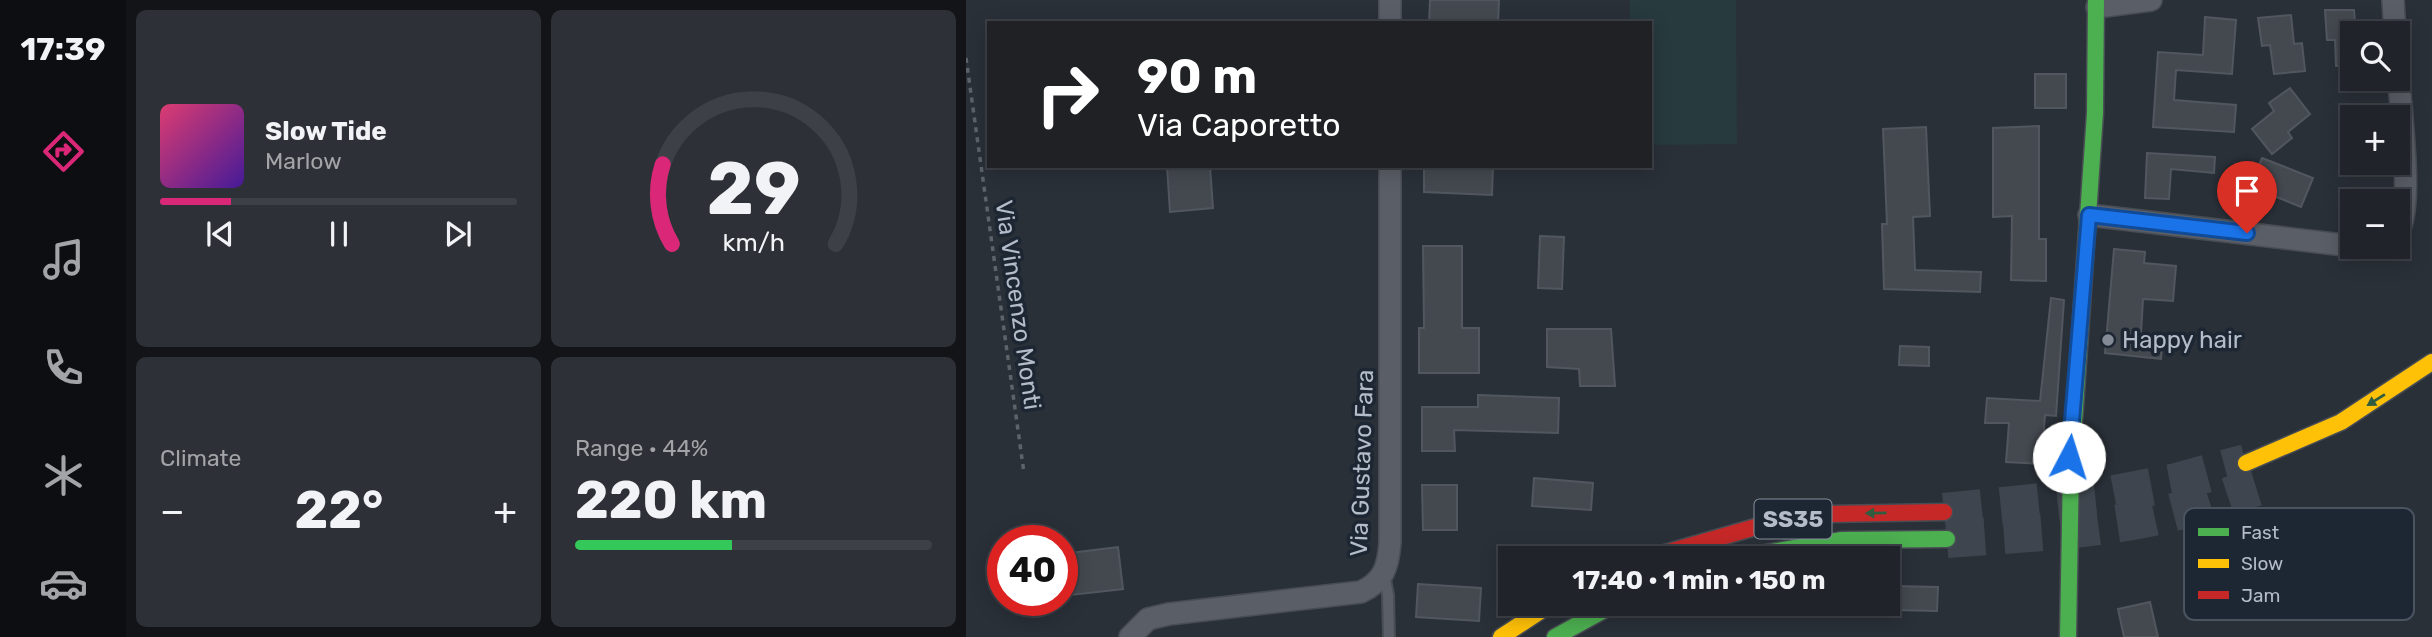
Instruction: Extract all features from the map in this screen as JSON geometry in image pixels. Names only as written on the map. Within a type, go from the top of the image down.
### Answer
[{"type":"main road","points":[[2068,637],[2065,552],[2069,457],[2089,215],[2096,4]]},
{"type":"main road","points":[[2246,463],[2341,422],[2432,362]]},
{"type":"main road","name":"SS35","points":[[1690,546],[1773,522],[1829,514],[1944,512]]},
{"type":"main road","name":"SS35","points":[[1807,546],[1843,540],[1947,540]]},
{"type":"main road","points":[[1501,637],[1533,616]]},
{"type":"main road","points":[[1555,637],[1593,616]]},
{"type":"street","points":[[1390,0],[1390,21]]},
{"type":"street","points":[[2096,4],[2151,0]]},
{"type":"street","points":[[2393,0],[2394,21]]},
{"type":"street","points":[[2399,91],[2405,189]]},
{"type":"street","name":"Via Gustavo Fara","points":[[1130,637],[1147,619],[1169,614],[1362,592],[1376,584],[1384,574],[1390,543],[1391,168]]},
{"type":"street","points":[[2089,215],[2340,245]]},
{"type":"lane","points":[[1384,574],[1388,595],[1389,637]]},
{"type":"path","name":"Via Vincenzo Monti","points":[[966,58],[1024,473]]},
{"type":"green space","points":[[1630,0],[1736,0],[1737,144],[1652,145],[1652,21],[1630,21]]},
{"type":"building","points":[[1430,0],[1499,0],[1498,21],[1429,21]]},
{"type":"building","points":[[2325,10],[2354,10],[2355,21],[2340,21],[2340,66],[2336,66],[2335,40],[2327,40]]},
{"type":"building","points":[[2291,15],[2294,44],[2302,43],[2305,71],[2274,74],[2270,45],[2262,46],[2258,18]]},
{"type":"building","points":[[2205,17],[2236,20],[2232,74],[2176,70],[2174,100],[2236,105],[2234,132],[2153,127],[2158,52],[2203,55]]},
{"type":"building","points":[[2035,74],[2066,74],[2066,108],[2035,108]]},
{"type":"building","points":[[2290,88],[2310,114],[2288,132],[2292,138],[2272,154],[2252,129],[2274,111],[2269,103]]},
{"type":"building","points":[[2039,126],[2039,239],[2046,239],[2046,281],[2011,280],[2012,216],[1993,217],[1993,128]]},
{"type":"building","points":[[1926,127],[1930,216],[1913,217],[1915,270],[1981,272],[1980,292],[1884,289],[1882,224],[1887,224],[1883,129]]},
{"type":"building","points":[[2147,153],[2215,157],[2214,173],[2171,169],[2169,199],[2145,198]]},
{"type":"building","points":[[2262,158],[2313,178],[2301,207],[2274,196],[2272,203],[2247,194]]},
{"type":"building","points":[[1167,168],[1210,168],[1213,208],[1170,212]]},
{"type":"building","points":[[1424,168],[1493,168],[1492,195],[1424,192]]},
{"type":"building","points":[[1540,236],[1564,237],[1562,289],[1538,288]]},
{"type":"building","points":[[1423,246],[1462,246],[1462,328],[1479,328],[1479,373],[1419,373],[1419,328],[1424,328]]},
{"type":"building","points":[[2114,249],[2145,252],[2144,263],[2176,266],[2173,301],[2143,299],[2141,333],[2163,335],[2161,359],[2105,353]]},
{"type":"building","points":[[2051,298],[2064,300],[2056,416],[2045,415],[2041,464],[2006,462],[2009,423],[1985,423],[1987,398],[2040,401]]},
{"type":"building","points":[[1547,329],[1611,329],[1615,386],[1580,386],[1579,369],[1547,367]]},
{"type":"building","points":[[1900,346],[1929,347],[1929,366],[1899,365]]},
{"type":"building","points":[[1478,395],[1559,398],[1558,433],[1454,430],[1455,451],[1422,451],[1422,407],[1478,407]]},
{"type":"building","points":[[1534,478],[1593,483],[1591,510],[1532,506]]},
{"type":"building","points":[[1422,485],[1457,485],[1457,530],[1423,530]]},
{"type":"building","points":[[1118,547],[1123,589],[1078,594],[1078,552]]},
{"type":"building","points":[[1418,584],[1481,588],[1479,621],[1416,617]]},
{"type":"building","points":[[1900,586],[1938,587],[1937,611],[1900,610]]},
{"type":"building","points":[[2150,602],[2158,637],[2124,637],[2118,609]]},
{"type":"tunnel","points":[[1944,512],[2109,495],[2172,483],[2246,463]]},
{"type":"tunnel","points":[[2191,508],[2256,487]]},
{"type":"tunnel","points":[[1947,539],[2121,523],[2184,510]]},
{"type":"traffic: fast","points":[[2068,637],[2071,466],[2095,113],[2096,0]]},
{"type":"traffic: fast","points":[[1807,546],[1842,540],[1947,539]]},
{"type":"traffic: fast","points":[[1555,637],[1593,616]]},
{"type":"traffic: slow","points":[[2246,463],[2341,422],[2432,362]]},
{"type":"traffic: slow","points":[[1501,637],[1533,616]]},
{"type":"traffic: jam","points":[[1690,546],[1773,522],[1829,514],[1944,512]]},
{"type":"place","name":"Happy hair","points":[[2108,340]]},
{"type":"route","points":[[2069,457],[2089,215],[2247,233]]}]
